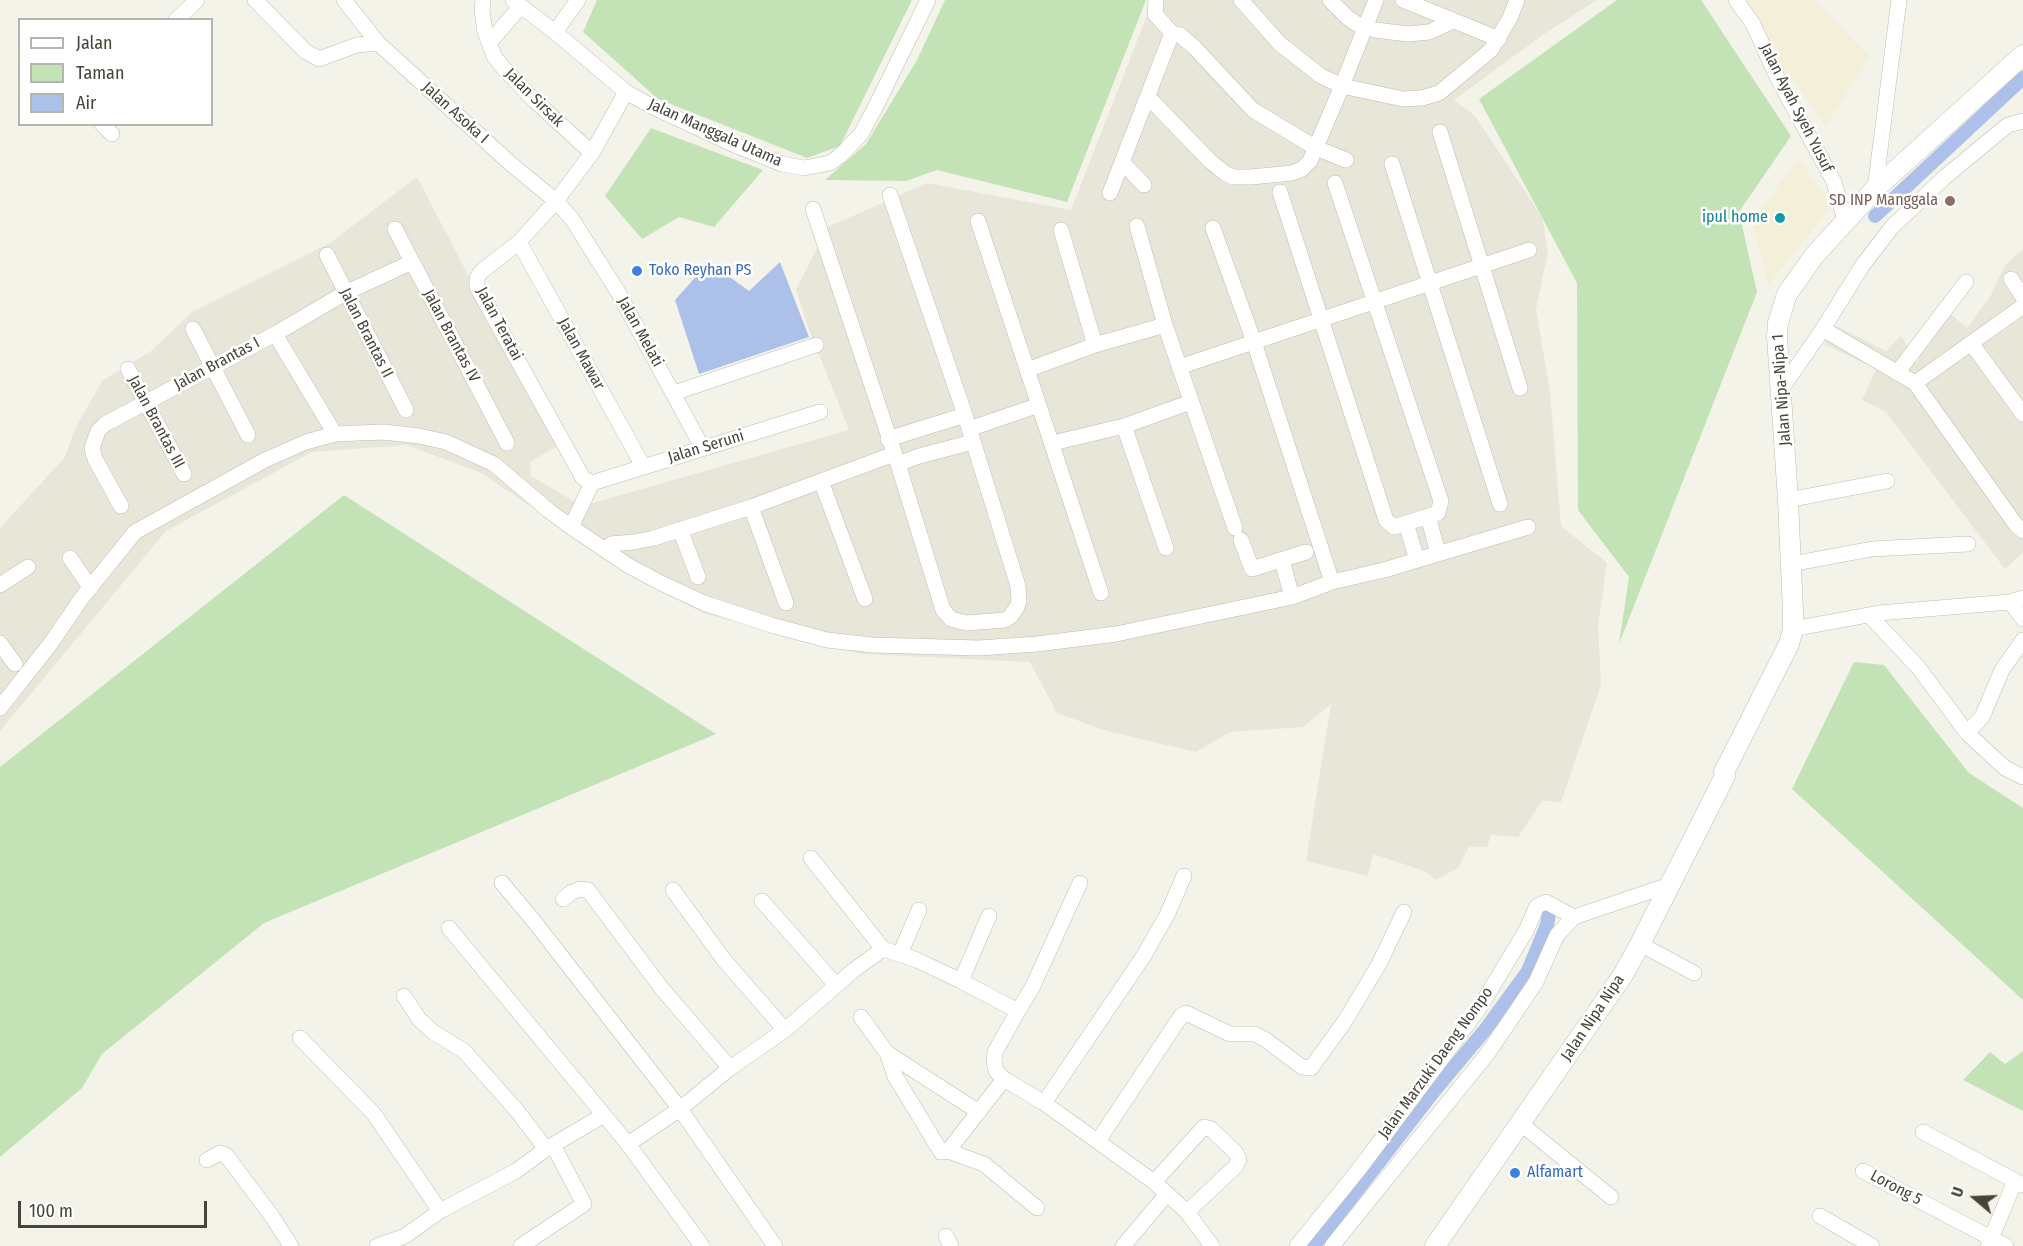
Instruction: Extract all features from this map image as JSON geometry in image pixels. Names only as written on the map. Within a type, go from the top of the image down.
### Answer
[{"type":"street","points":[[178,18],[197,0]]},
{"type":"street","points":[[255,0],[305,51],[319,59],[357,45],[378,44]]},
{"type":"street","name":"Jalan Asoka I","points":[[344,0],[378,44],[511,164],[556,201],[572,219]]},
{"type":"street","name":"Jalan Sirsak","points":[[483,0],[482,10],[494,56],[505,70],[592,153]]},
{"type":"street","points":[[555,32],[578,0]]},
{"type":"street","name":"Jalan Manggala Utama","points":[[516,3],[555,32],[626,92],[673,116],[782,164],[804,168],[830,163],[861,134],[928,0]]},
{"type":"street","points":[[1156,0],[1155,14],[1172,33],[1180,35],[1195,48],[1253,110],[1316,148],[1346,159]]},
{"type":"street","points":[[1241,0],[1280,44],[1321,76],[1342,86],[1403,99],[1431,96],[1445,89],[1491,50],[1499,39],[1517,0]]},
{"type":"street","points":[[1330,0],[1348,18],[1366,28],[1394,33],[1432,31],[1453,21]]},
{"type":"street","points":[[1148,97],[1210,161],[1233,177],[1298,171],[1307,165],[1316,148],[1376,0]]},
{"type":"street","points":[[1403,0],[1499,39]]},
{"type":"street","name":"Jalan Ayah Syeh Yusuf","points":[[1736,0],[1753,24],[1778,79],[1834,182],[1845,221]]},
{"type":"street","points":[[1875,189],[1899,0]]},
{"type":"street","points":[[489,43],[516,3]]},
{"type":"street","points":[[1110,193],[1172,33]]},
{"type":"street","name":"Jalan Nipa-Nipa 1","points":[[1724,774],[1785,655],[1793,629],[1782,388],[1777,336],[1781,308],[1787,294],[1814,256],[1875,189],[2023,55]]},
{"type":"street","name":"Jalan Teratai","points":[[592,483],[583,478],[477,287],[477,278],[481,272],[519,242],[556,201],[592,153],[626,92]]},
{"type":"street","points":[[1782,388],[1823,329],[1862,266],[1892,227],[1945,177],[2008,125],[2023,122]]},
{"type":"street","points":[[1440,132],[1520,388]]},
{"type":"street","points":[[1122,162],[1144,185]]},
{"type":"street","points":[[1392,164],[1500,504]]},
{"type":"street","points":[[1280,192],[1386,520],[1394,527],[1438,513],[1441,501],[1335,183]]},
{"type":"street","points":[[813,209],[944,610],[947,616],[957,622],[1005,620],[1011,616],[1019,600],[1018,586],[969,429],[890,195]]},
{"type":"street","name":"Jalan Melati","points":[[572,219],[618,292],[702,447]]},
{"type":"street","points":[[978,221],[1101,593]]},
{"type":"street","points":[[1137,226],[1179,367],[1252,569],[1306,552]]},
{"type":"street","points":[[1213,228],[1254,342],[1332,582]]},
{"type":"street","name":"Jalan Brantas IV","points":[[395,229],[507,443]]},
{"type":"street","points":[[1061,230],[1095,345]]},
{"type":"street","name":"Jalan Mawar","points":[[519,242],[643,466]]},
{"type":"street","points":[[1179,367],[1529,250]]},
{"type":"street","name":"Jalan Brantas II","points":[[327,255],[406,410]]},
{"type":"street","name":"Jalan Brantas I","points":[[121,506],[95,459],[92,448],[98,431],[105,424],[345,293],[412,262]]},
{"type":"street","points":[[2011,279],[2023,297]]},
{"type":"street","points":[[1898,373],[1966,282]]},
{"type":"street","points":[[1915,383],[2023,306]]},
{"type":"street","points":[[1027,370],[1095,345],[1165,325]]},
{"type":"street","points":[[193,329],[248,435]]},
{"type":"street","points":[[1823,329],[1915,383],[2023,531]]},
{"type":"street","points":[[275,333],[335,434]]},
{"type":"street","points":[[1971,343],[2023,414]]},
{"type":"street","points":[[674,393],[816,345]]},
{"type":"street","name":"Jalan Brantas III","points":[[128,369],[184,474]]},
{"type":"street","points":[[1053,443],[1124,426],[1191,402]]},
{"type":"street","points":[[611,544],[645,541],[751,507],[821,481],[896,459],[919,456],[969,429],[1040,405]]},
{"type":"street","name":"Jalan Seruni","points":[[592,483],[820,412]]},
{"type":"street","points":[[1124,426],[1166,548]]},
{"type":"street","points":[[888,439],[969,429]]},
{"type":"street","points":[[0,708],[51,643],[90,587],[135,532],[265,460],[306,442],[335,434],[383,432],[446,442],[494,464],[548,510],[613,555],[661,583],[704,603],[771,625],[827,640],[872,645],[996,647],[1116,634],[1292,597],[1332,582],[1528,527]]},
{"type":"street","points":[[821,481],[865,599]]},
{"type":"street","points":[[1788,500],[1887,481]]},
{"type":"street","points":[[571,526],[592,483]]},
{"type":"street","points":[[751,507],[786,603]]},
{"type":"street","points":[[1428,516],[1438,553]]},
{"type":"street","points":[[1406,523],[1417,560]]},
{"type":"street","points":[[680,530],[698,577]]},
{"type":"street","points":[[1791,564],[1872,549],[1968,543]]},
{"type":"street","points":[[70,558],[90,587]]},
{"type":"street","points":[[1282,560],[1292,597]]},
{"type":"street","points":[[0,585],[28,567]]},
{"type":"street","points":[[1793,629],[1869,615],[2016,600],[2023,619]]},
{"type":"street","points":[[1869,615],[1918,667],[1967,733],[2005,768],[2023,777]]},
{"type":"street","points":[[990,622],[996,647]]},
{"type":"street","points":[[1967,733],[1982,717],[2006,663],[2023,640]]},
{"type":"street","points":[[0,643],[15,664]]},
{"type":"street","name":"Jalan Nipa Nipa","points":[[1436,1246],[1608,998],[1640,944],[1724,774]]},
{"type":"street","points":[[811,858],[883,949]]},
{"type":"street","points":[[1044,1103],[1143,957],[1167,915],[1184,876]]},
{"type":"street","points":[[502,883],[680,1109],[775,1246]]},
{"type":"street","points":[[1080,883],[1032,988],[994,1057],[996,1071],[1004,1080],[1044,1103],[1154,1182],[1187,1212],[1212,1246]]},
{"type":"street","points":[[1332,1246],[1488,1053],[1536,982],[1557,935],[1574,917],[1669,885]]},
{"type":"street","points":[[563,899],[580,889],[588,891],[663,990],[730,1068]]},
{"type":"street","points":[[674,890],[724,960],[785,1030]]},
{"type":"street","points":[[762,901],[836,985]]},
{"type":"street","name":"Jalan Marzuki Daeng Nompo","points":[[1297,1246],[1360,1168],[1478,1010],[1526,930],[1537,906],[1552,905],[1574,917]]},
{"type":"street","points":[[900,954],[919,910]]},
{"type":"street","points":[[1098,1141],[1181,1016],[1186,1013],[1230,1034],[1255,1034],[1302,1067],[1311,1068],[1345,1021],[1379,964],[1404,912]]},
{"type":"street","points":[[961,981],[989,916]]},
{"type":"street","points":[[449,928],[628,1144],[702,1246]]},
{"type":"street","points":[[1640,944],[1695,973]]},
{"type":"street","points":[[628,1144],[680,1109],[730,1068],[785,1030],[877,951],[883,949],[900,954],[961,981],[1018,1011]]},
{"type":"street","points":[[404,996],[419,1019],[433,1032],[464,1051],[550,1147],[584,1203],[521,1246]]},
{"type":"street","points":[[861,1017],[887,1053],[895,1076],[940,1151],[944,1153],[948,1151],[984,1164],[1037,1208]]},
{"type":"street","points":[[300,1038],[374,1114],[440,1211]]},
{"type":"street","points":[[887,1053],[979,1112]]},
{"type":"street","points":[[948,1151],[1004,1080]]},
{"type":"street","points":[[377,1246],[405,1236],[440,1211],[516,1171],[550,1147],[604,1115]]},
{"type":"street","points":[[1520,1123],[1611,1197]]},
{"type":"street","points":[[1154,1182],[1204,1127],[1210,1129],[1236,1153],[1239,1160],[1235,1167],[1187,1212]]},
{"type":"street","points":[[1923,1132],[2021,1182],[1990,1242]]},
{"type":"street","points":[[207,1160],[220,1153],[226,1155],[291,1246]]},
{"type":"street","name":"Lorong 5","points":[[1863,1171],[1990,1242],[2006,1246]]},
{"type":"street","points":[[1123,1246],[1167,1194]]},
{"type":"street","points":[[1820,1216],[1872,1246]]},
{"type":"shaded area","points":[[1153,0],[1597,0],[1544,34],[1454,100],[1475,116],[1542,217],[1548,252],[1536,310],[1550,392],[1561,526],[1607,563],[1598,625],[1601,685],[1561,802],[1542,801],[1518,837],[1491,835],[1487,847],[1469,847],[1458,868],[1436,880],[1425,871],[1373,854],[1368,876],[1306,861],[1331,704],[1303,727],[1230,732],[1196,752],[1107,731],[1057,713],[1030,662],[862,654],[702,613],[617,564],[481,473],[407,445],[312,452],[166,531],[0,731],[0,528],[65,457],[75,429],[102,381],[151,351],[192,312],[330,243],[417,177],[557,446],[530,462],[531,476],[582,506],[849,430],[808,327],[796,289],[828,227],[927,183],[1071,210]]},
{"type":"shaded area","points":[[1727,0],[1815,0],[1869,56],[1826,127],[1802,92]]},
{"type":"shaded area","points":[[1799,157],[1831,207],[1768,285],[1752,223]]},
{"type":"shaded area","points":[[2023,249],[2023,552],[2005,569],[1886,412],[1862,400],[1876,369],[1824,344],[1836,326],[1886,351],[1901,336],[1917,363],[1922,350],[1948,312],[1967,328],[1991,295],[2005,265]]},
{"type":"green space","points":[[597,0],[912,0],[840,146],[807,158],[658,99],[583,32]]},
{"type":"green space","points":[[945,0],[1146,0],[1067,202],[937,170],[906,181],[825,180],[866,144],[917,60]]},
{"type":"green space","points":[[1617,0],[1701,0],[1791,136],[1739,212],[1757,292],[1619,644],[1629,577],[1578,510],[1577,283],[1479,99]]},
{"type":"green space","points":[[651,128],[763,170],[714,227],[679,217],[642,239],[605,196]]},
{"type":"green space","points":[[344,495],[716,734],[264,923],[102,1054],[82,1088],[0,1157],[0,767]]},
{"type":"green space","points":[[1854,662],[1884,665],[1969,773],[2023,808],[2023,1000],[1792,789]]},
{"type":"green space","points":[[2023,1051],[2023,1111],[1963,1080],[1990,1052],[2005,1064]]},
{"type":"water","points":[[709,262],[749,291],[780,262],[809,337],[699,374],[675,300]]},
{"type":"waterway","points":[[1875,216],[2023,78]]},
{"type":"waterway","points":[[1314,1246],[1434,1091],[1485,1030],[1528,971],[1547,925],[1549,913]]},
{"type":"place","name":"SD INP Manggala","points":[[1950,201]]},
{"type":"place","name":"ipul home","points":[[1780,218]]},
{"type":"place","name":"Toko Reyhan PS","points":[[637,271]]},
{"type":"place","name":"Alfamart","points":[[1515,1173]]}]
